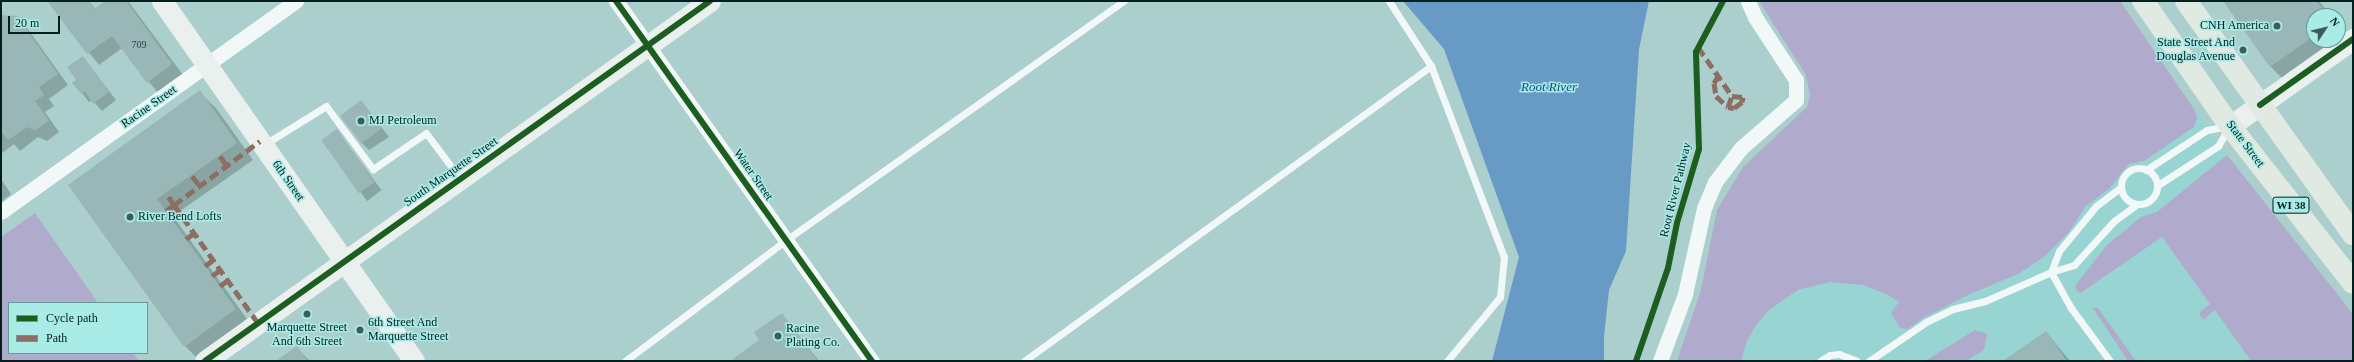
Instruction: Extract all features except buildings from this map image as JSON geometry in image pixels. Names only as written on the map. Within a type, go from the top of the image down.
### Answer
[{"type":"main road","name":"State Street","points":[[2143,1],[2230,126],[2353,283]]},
{"type":"main road","name":"WI 38","points":[[2186,1],[2353,234]]},
{"type":"street","name":"6th Street","points":[[162,1],[346,261],[414,361]]},
{"type":"street","name":"Racine Street","points":[[1,212],[296,1]]},
{"type":"street","name":"Water Street","points":[[616,1],[872,361]]},
{"type":"street","name":"South Marquette Street","points":[[205,361],[710,1]]},
{"type":"street","points":[[1660,361],[1685,294],[1704,208],[1715,182],[1741,148],[1796,100],[1796,80],[1755,17],[1748,1]]},
{"type":"street","points":[[2230,126],[2353,39]]},
{"type":"lane","points":[[625,361],[786,240],[1124,1]]},
{"type":"lane","points":[[1389,1],[1431,66],[1504,257],[1500,297],[1447,361]]},
{"type":"lane","points":[[1024,361],[1431,66]]},
{"type":"lane","points":[[263,145],[326,106],[373,169],[426,133],[460,180]]},
{"type":"lane","points":[[2146,170],[2207,130],[2230,126]]},
{"type":"lane","points":[[1869,361],[1926,322],[1953,309],[2016,289],[2051,272],[2074,265],[2114,221],[2137,204],[2149,201],[2153,197],[2158,185],[2218,146],[2230,126]]},
{"type":"lane","points":[[2110,361],[2071,308],[2051,272],[2058,251],[2096,206],[2122,186],[2128,172],[2139,168],[2146,170],[2153,175],[2158,185]]},
{"type":"lane","points":[[2122,186],[2126,198],[2137,204]]},
{"type":"lane","points":[[1820,361],[1830,355],[1839,354],[1857,361]]},
{"type":"shaded area","points":[[1759,1],[2119,1],[2227,155],[2353,314],[2353,361],[1677,361],[1701,290],[1717,210],[1743,167],[1807,107],[1810,95],[1806,75]]},
{"type":"shaded area","points":[[1759,1],[2120,1],[2194,109],[2197,118],[2194,127],[2144,161],[2129,164],[2109,189],[2086,206],[2069,232],[2044,257],[2018,274],[1970,294],[1921,319],[1908,329],[1900,328],[1891,313],[1899,302],[1888,295],[1863,285],[1830,282],[1798,290],[1769,310],[1756,325],[1747,341],[1741,361],[1677,361],[1701,290],[1717,210],[1743,167],[1807,107],[1810,95],[1806,75]]},
{"type":"shaded area","points":[[2227,155],[2353,314],[2353,361],[2251,361],[2215,310],[2203,320],[2199,313],[2210,304],[2162,237],[2081,293],[2077,291],[2075,286],[2106,246],[2141,217],[2157,212]]},
{"type":"shaded area","points":[[35,213],[97,302],[8,302],[8,354],[134,354],[139,361],[1,361],[1,237]]},
{"type":"shaded area","points":[[2093,308],[2098,308],[2136,361],[2128,361]]},
{"type":"shaded area","points":[[1975,330],[1987,334],[1984,350],[1966,361],[1925,361]]},
{"type":"water","name":"Root River","points":[[1403,1],[1649,1],[1639,49],[1626,251],[1609,290],[1604,337],[1604,361],[1492,361],[1519,257],[1444,49]]},
{"type":"marked path","points":[[1698,47],[1732,96],[1743,97],[1742,102],[1734,108],[1728,107],[1732,96]]},
{"type":"marked path","points":[[1718,76],[1714,83],[1716,96],[1728,107]]},
{"type":"marked path","points":[[258,323],[174,205],[260,141]]},
{"type":"marked path","points":[[220,156],[227,166]]},
{"type":"marked path","points":[[192,176],[200,186]]},
{"type":"marked path","points":[[166,211],[174,205],[167,194]]},
{"type":"marked path","points":[[186,239],[194,233]]},
{"type":"marked path","points":[[205,266],[213,260]]},
{"type":"marked path","points":[[212,276],[220,270]]},
{"type":"marked path","points":[[220,286],[228,280]]},
{"type":"cycle path","points":[[616,1],[872,361]]},
{"type":"cycle path","points":[[205,361],[710,1]]},
{"type":"cycle path","name":"Root River Pathway","points":[[1636,361],[1668,268],[1677,223],[1699,149],[1696,52],[1723,1]]},
{"type":"cycle path","points":[[2260,105],[2353,39]]},
{"type":"place","name":"CNH America","points":[[2277,26]]},
{"type":"place","name":"State Street And Douglas Avenue","points":[[2243,50]]},
{"type":"place","name":"MJ Petroleum","points":[[361,121]]},
{"type":"place","name":"River Bend Lofts","points":[[130,217]]},
{"type":"place","name":"Marquette Street And 6th Street","points":[[307,314]]},
{"type":"place","name":"6th Street And Marquette Street","points":[[360,330]]},
{"type":"place","name":"Racine Plating Co.","points":[[778,336]]}]
